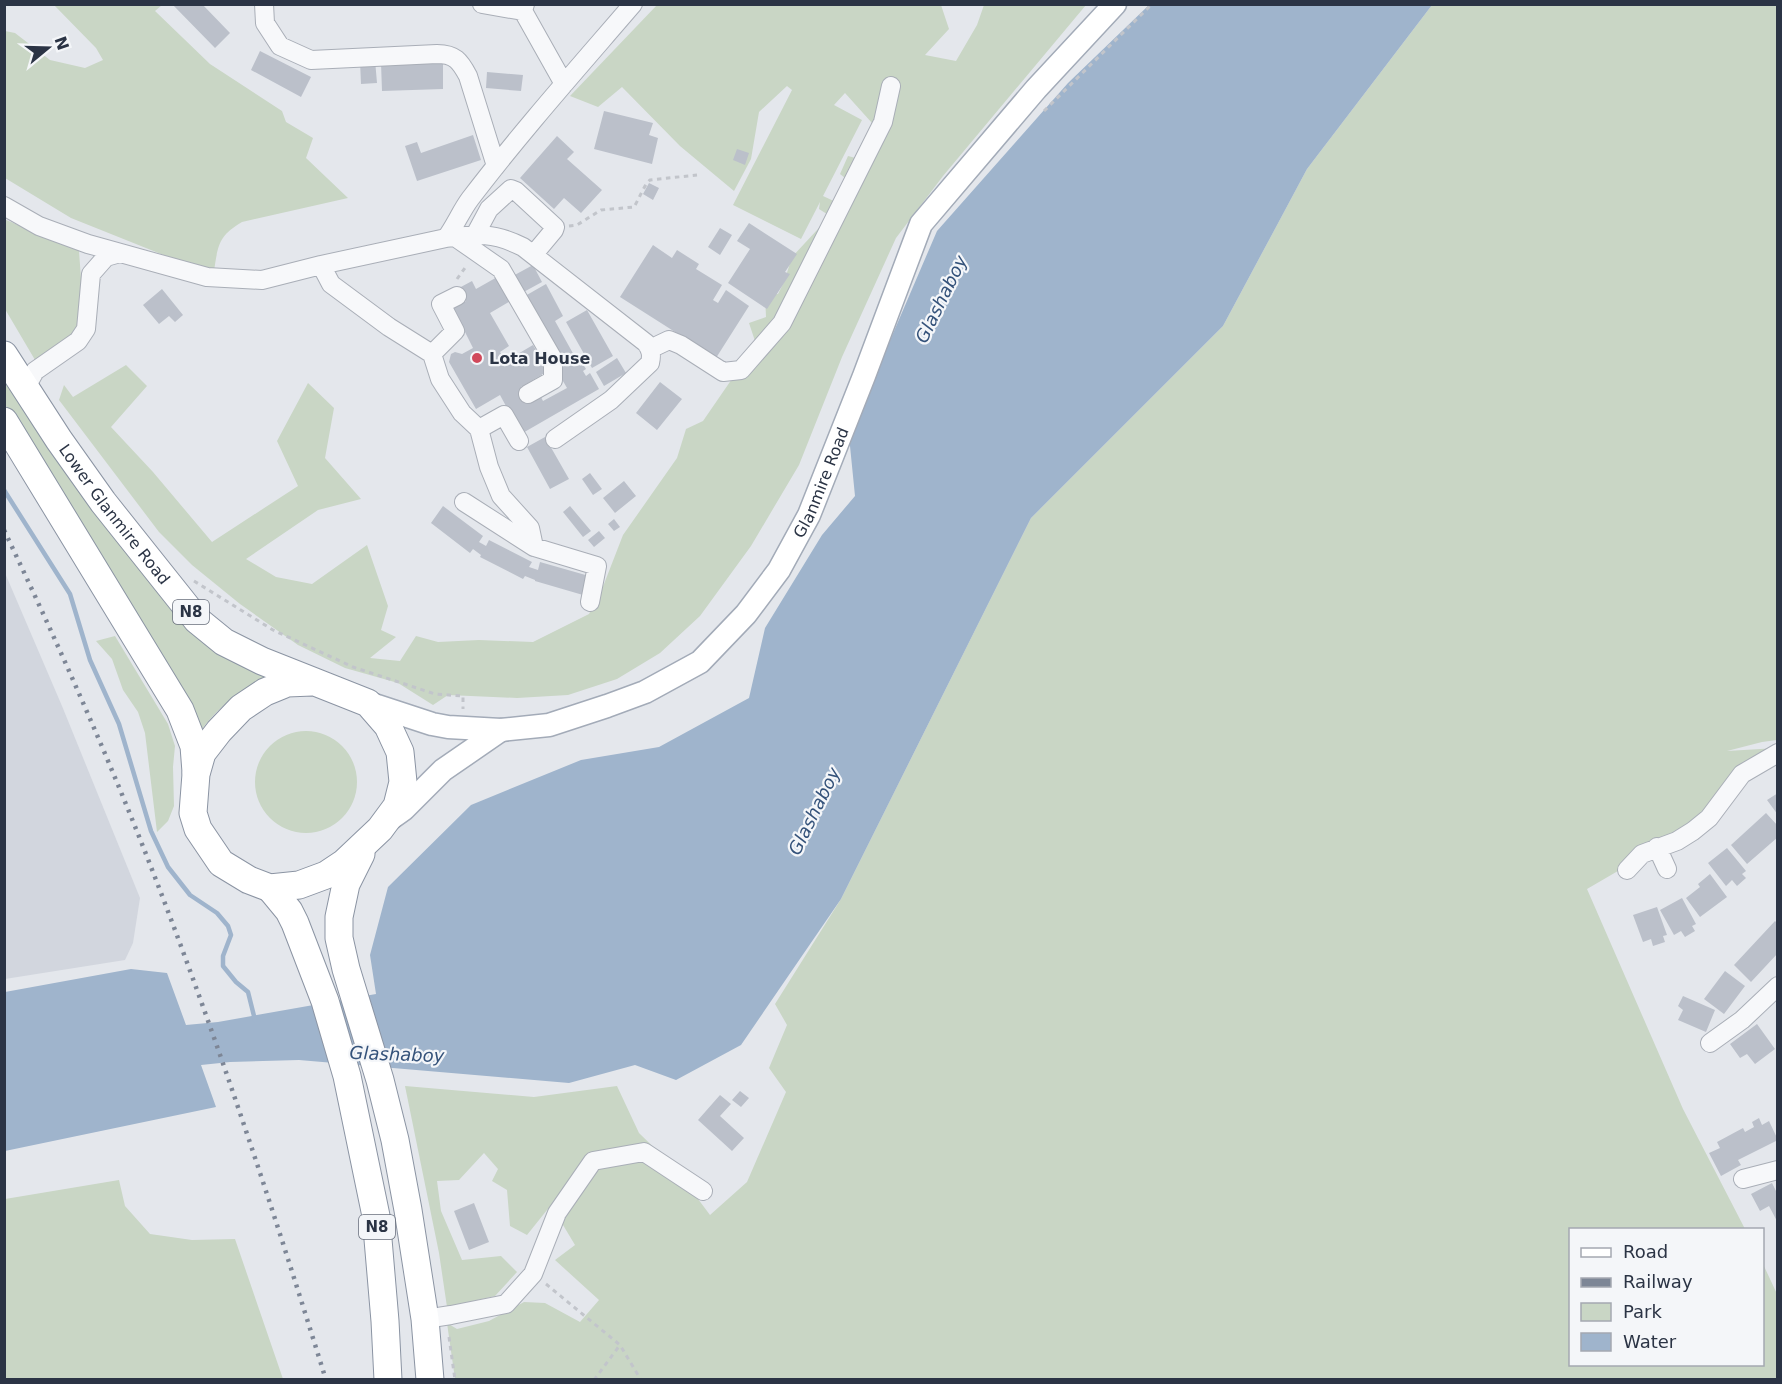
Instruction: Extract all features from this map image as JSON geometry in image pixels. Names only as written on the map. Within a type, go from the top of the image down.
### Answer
[{"type":"highway","name":"Lower Glanmire Road","points":[[4,355],[27,387],[59,440],[103,502],[197,620],[224,642],[312,682]]},
{"type":"highway","name":"N8","points":[[4,421],[180,710],[194,746],[196,774],[193,813],[198,829],[221,863],[249,880],[270,888],[299,885],[326,875],[366,844],[385,822],[397,806],[403,782],[400,752],[388,726],[368,703],[312,682],[287,683],[265,692],[241,708],[202,753],[196,774]]},
{"type":"highway","name":"N8","points":[[366,844],[346,884],[342,900],[339,927],[342,953],[380,1080],[395,1140],[424,1319],[429,1380]]},
{"type":"highway","name":"N8","points":[[270,888],[292,917],[326,1001],[347,1076],[375,1216],[388,1380]]},
{"type":"main road","name":"Glanmire Road","points":[[368,703],[432,724],[501,730],[549,724],[607,706],[645,692],[700,662],[746,614],[779,570],[809,515],[921,224],[1036,89],[1115,4]]},
{"type":"main road","points":[[385,822],[404,808],[443,770],[501,730]]},
{"type":"street","points":[[264,4],[266,23],[280,46],[311,60],[437,54],[447,54],[456,59],[462,64],[468,76],[496,166]]},
{"type":"street","points":[[482,4],[524,8],[564,84]]},
{"type":"street","points":[[451,238],[468,202],[633,4]]},
{"type":"street","points":[[650,349],[669,340],[681,345],[723,372],[741,370],[782,322],[883,122],[891,86]]},
{"type":"street","points":[[475,243],[489,209],[512,189],[516,190],[555,227],[534,254]]},
{"type":"street","points":[[4,206],[39,226],[88,244],[207,277],[261,280],[451,238],[475,243],[501,269],[553,359],[553,380],[528,394]]},
{"type":"street","points":[[475,243],[489,234],[517,244],[534,254],[646,343],[650,349],[652,356],[650,363],[611,400],[555,439]]},
{"type":"street","points":[[27,387],[35,371],[78,341],[86,329],[91,274],[88,244]]},
{"type":"street","points":[[91,274],[106,257],[120,252]]},
{"type":"street","points":[[321,265],[331,284],[389,327],[432,354],[440,379],[462,413],[479,429],[489,467],[501,496],[530,528],[534,547]]},
{"type":"street","points":[[432,354],[455,331],[441,304],[457,296]]},
{"type":"street","points":[[479,429],[504,415],[519,441]]},
{"type":"street","points":[[464,502],[534,547],[597,566],[590,602]]},
{"type":"street","points":[[1628,870],[1642,854],[1677,841],[1693,831],[1709,818],[1742,774],[1778,753]]},
{"type":"street","points":[[1657,847],[1667,869]]},
{"type":"street","points":[[1710,1043],[1776,991]]},
{"type":"street","points":[[424,1319],[506,1304],[533,1274],[556,1213],[593,1161],[644,1152],[702,1191]]},
{"type":"street","points":[[1743,1179],[1778,1170]]},
{"type":"path","points":[[1040,115],[1152,4]]},
{"type":"path","points":[[555,227],[577,225],[601,210],[634,207],[646,183],[650,180],[697,175]]},
{"type":"path","points":[[457,296],[452,287],[475,243]]},
{"type":"path","points":[[191,579],[273,630],[352,667],[435,694],[463,696],[463,719]]},
{"type":"path","points":[[533,1274],[620,1345],[641,1380]]},
{"type":"path","points":[[594,1380],[620,1345]]},
{"type":"shaded area","points":[[5,573],[140,898],[133,943],[125,960],[5,979]]},
{"type":"green space","points":[[54,5],[162,5],[155,11],[210,64],[282,111],[286,122],[313,138],[306,158],[348,198],[242,222],[228,232],[221,242],[214,271],[176,260],[71,218],[5,178],[5,31],[15,33],[50,60],[85,68],[103,60],[96,48]]},
{"type":"green space","points":[[657,5],[941,5],[949,29],[925,55],[956,61],[977,25],[984,5],[1086,5],[943,176],[896,238],[842,357],[799,465],[751,546],[700,616],[660,653],[617,679],[568,695],[517,698],[448,695],[433,705],[398,683],[345,668],[298,645],[240,604],[192,565],[159,532],[59,400],[64,385],[73,397],[126,365],[147,386],[111,427],[153,472],[212,542],[298,486],[277,441],[308,383],[334,408],[325,458],[361,499],[318,510],[246,559],[276,577],[312,584],[367,545],[388,606],[381,630],[396,637],[370,658],[400,661],[416,636],[438,642],[479,640],[533,642],[589,614],[604,584],[623,535],[677,458],[686,429],[703,421],[756,344],[749,323],[766,317],[765,295],[778,294],[792,257],[830,216],[819,209],[820,202],[801,239],[733,205],[792,90],[787,86],[759,112],[751,159],[734,191],[680,146],[622,87],[598,107],[570,96]],"holes":[[[845,93],[872,123],[863,160],[848,156],[840,174],[854,185],[838,203],[823,196],[862,120],[834,105]]]},
{"type":"green space","points":[[1432,5],[1777,5],[1777,740],[1727,751],[1777,748],[1709,818],[1587,889],[1683,1109],[1744,1228],[1569,1228],[1569,1366],[1764,1366],[1764,1266],[1777,1294],[1777,1379],[455,1379],[447,1323],[457,1329],[489,1321],[524,1302],[545,1303],[580,1322],[599,1300],[555,1260],[575,1245],[551,1205],[527,1235],[510,1226],[507,1190],[492,1181],[498,1169],[484,1153],[459,1180],[437,1181],[441,1211],[462,1260],[501,1256],[517,1272],[495,1296],[447,1307],[439,1253],[405,1086],[534,1097],[617,1086],[639,1133],[674,1167],[710,1215],[747,1182],[786,1092],[769,1068],[787,1025],[775,1004],[841,899],[1031,518],[1223,326],[1307,169]]},
{"type":"green space","points":[[4,219],[79,251],[83,306],[79,331],[38,365],[5,309]]},
{"type":"green space","points":[[5,378],[69,475],[268,677],[229,701],[198,735],[5,404]]},
{"type":"green space","points":[[115,636],[168,724],[175,746],[174,806],[168,821],[157,832],[145,733],[138,712],[123,690],[112,659],[96,641]]},
{"type":"green space","points":[[306,731],[326,735],[342,746],[353,762],[357,782],[353,802],[342,818],[326,829],[306,833],[286,829],[270,818],[259,802],[255,782],[259,762],[270,746],[286,735]]},
{"type":"green space","points":[[119,1180],[125,1206],[150,1234],[192,1240],[235,1239],[283,1379],[5,1379],[5,1199]]},
{"type":"water","name":"Glashaboy","points":[[1149,5],[1432,5],[1307,169],[1223,326],[1031,518],[841,899],[741,1045],[676,1080],[635,1065],[569,1083],[299,1060],[201,1065],[216,1107],[5,1151],[5,992],[131,969],[167,973],[186,1025],[218,1022],[376,994],[370,955],[388,887],[471,805],[581,760],[659,747],[749,698],[765,628],[822,535],[855,496],[849,436],[937,231],[1068,83]]},
{"type":"building","points":[[172,4],[202,4],[230,33],[215,48]]},
{"type":"building","points":[[260,51],[311,77],[301,97],[251,70]]},
{"type":"building","points":[[375,60],[377,83],[361,84],[360,61]]},
{"type":"building","points":[[443,62],[443,89],[382,91],[381,63]]},
{"type":"building","points":[[487,72],[523,75],[521,91],[486,88]]},
{"type":"building","points":[[604,111],[653,123],[649,135],[658,138],[652,164],[594,149]]},
{"type":"building","points":[[473,135],[481,160],[417,181],[405,146],[417,142],[421,153]]},
{"type":"building","points":[[557,136],[574,152],[567,159],[602,190],[581,213],[564,198],[554,209],[520,178]]},
{"type":"building","points":[[737,149],[749,153],[745,165],[733,160]]},
{"type":"building","points":[[649,183],[659,188],[653,200],[643,194]]},
{"type":"building","points":[[749,223],[797,254],[785,272],[790,274],[767,309],[728,283],[750,249],[737,241]]},
{"type":"building","points":[[720,228],[732,235],[720,255],[708,247]]},
{"type":"building","points":[[653,245],[672,258],[677,250],[699,264],[696,269],[722,285],[713,300],[718,303],[726,290],[749,306],[716,358],[620,297]]},
{"type":"building","points":[[533,265],[542,282],[520,294],[511,277]]},
{"type":"building","name":"Lota House","points":[[499,276],[512,300],[490,313],[509,346],[500,352],[506,361],[533,345],[548,371],[521,387],[529,401],[540,395],[543,401],[567,388],[556,369],[563,365],[525,296],[546,284],[563,316],[555,321],[580,366],[583,364],[586,369],[583,371],[586,376],[590,373],[599,389],[521,434],[500,395],[476,409],[449,362],[451,354],[455,352],[462,354],[473,348],[461,324],[450,310],[466,301],[459,288],[472,281],[476,289]]},
{"type":"building","points":[[162,289],[183,315],[175,322],[169,316],[159,324],[143,305]]},
{"type":"building","points":[[587,310],[613,356],[592,368],[566,322]]},
{"type":"building","points":[[617,358],[626,373],[604,386],[596,372]]},
{"type":"building","points":[[660,382],[682,399],[657,430],[636,413]]},
{"type":"building","points":[[545,437],[569,479],[550,489],[527,447]]},
{"type":"building","points":[[590,473],[602,489],[593,495],[582,479]]},
{"type":"building","points":[[624,481],[636,496],[615,513],[603,498]]},
{"type":"building","points":[[443,506],[483,536],[479,542],[486,546],[489,540],[532,562],[529,567],[538,570],[540,562],[589,576],[583,595],[525,576],[523,579],[480,557],[481,555],[473,549],[470,553],[431,523]]},
{"type":"building","points":[[570,506],[591,531],[583,537],[563,512]]},
{"type":"building","points":[[614,519],[620,527],[614,531],[608,524]]},
{"type":"building","points":[[599,531],[605,538],[594,547],[588,540]]},
{"type":"building","points":[[1778,793],[1778,815],[1767,800]]},
{"type":"building","points":[[1766,813],[1778,826],[1778,837],[1747,864],[1731,845]]},
{"type":"building","points":[[1727,848],[1746,871],[1742,874],[1746,878],[1737,886],[1732,880],[1726,886],[1708,863]]},
{"type":"building","points":[[1710,874],[1727,897],[1700,917],[1686,898],[1700,887],[1698,884]]},
{"type":"building","points":[[1682,898],[1696,924],[1692,926],[1695,931],[1685,937],[1681,931],[1674,935],[1660,910]]},
{"type":"building","points":[[1657,907],[1667,935],[1663,936],[1665,942],[1653,946],[1651,939],[1643,942],[1633,915]]},
{"type":"building","points":[[1775,921],[1778,924],[1778,953],[1751,982],[1734,965]]},
{"type":"building","points":[[1725,971],[1745,986],[1724,1014],[1704,999]]},
{"type":"building","points":[[1683,996],[1715,1010],[1706,1032],[1678,1020],[1683,1010],[1678,1006]]},
{"type":"building","points":[[1757,1024],[1775,1049],[1755,1064],[1747,1054],[1740,1058],[1730,1044]]},
{"type":"building","points":[[740,1091],[749,1098],[741,1107],[732,1100]]},
{"type":"building","points":[[720,1095],[731,1104],[720,1116],[744,1138],[732,1151],[698,1120]]},
{"type":"building","points":[[1759,1118],[1762,1125],[1769,1121],[1778,1140],[1738,1160],[1741,1165],[1721,1176],[1709,1153],[1720,1148],[1717,1142],[1743,1128],[1745,1132],[1754,1127],[1752,1122]]},
{"type":"building","points":[[1772,1183],[1778,1195],[1778,1223],[1769,1206],[1760,1211],[1751,1194]]},
{"type":"building","points":[[474,1203],[489,1242],[469,1250],[454,1211]]},
{"type":"waterway","points":[[4,490],[70,594],[90,660],[119,724],[151,831],[168,867],[190,895],[217,913],[228,926],[231,935],[223,956],[223,966],[248,992],[255,1020]]},
{"type":"railway","points":[[4,530],[93,725],[167,910],[239,1110],[326,1380]]},
{"type":"place","name":"Lota House","points":[[477,358]]}]
